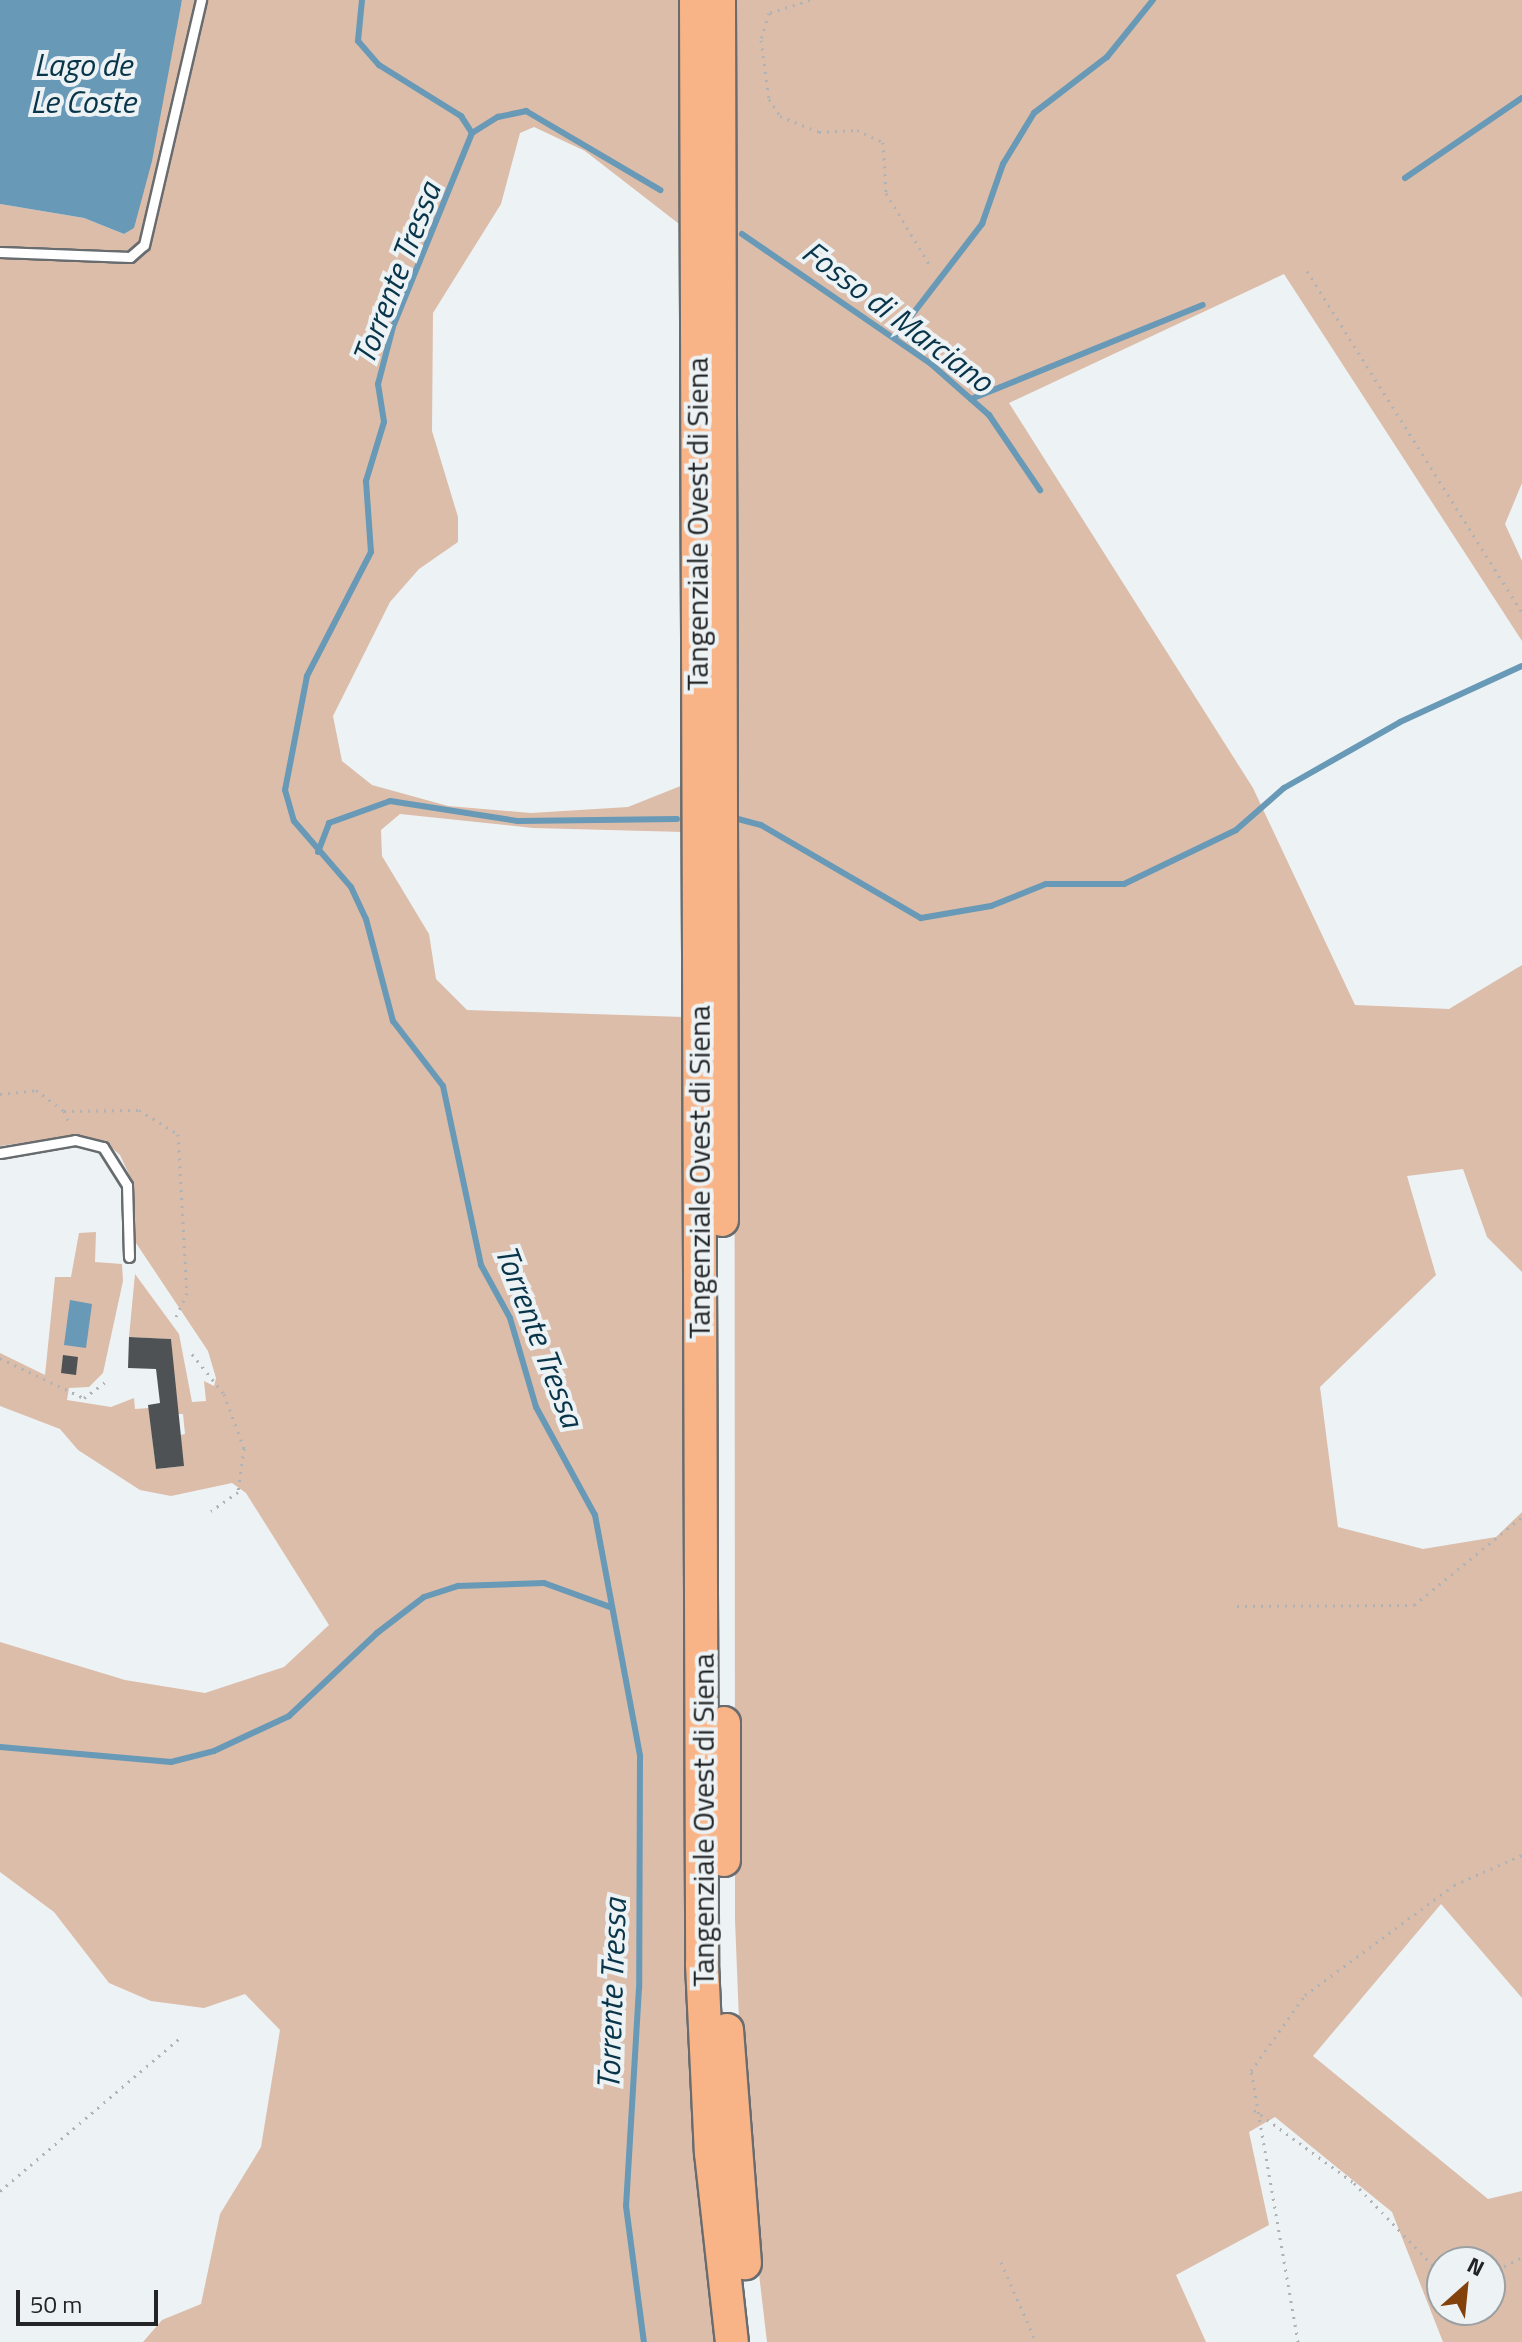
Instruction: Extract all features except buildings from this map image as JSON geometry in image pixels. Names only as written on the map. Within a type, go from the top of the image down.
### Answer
[{"type":"highway","name":"Tangenziale Ovest di Siena","points":[[696,0],[702,1964],[711,2153],[732,2342]]},
{"type":"highway","name":"Tangenziale Ovest di Siena","points":[[719,0],[723,1955],[754,2342]]},
{"type":"lane","points":[[0,252],[130,257],[144,245],[201,0]]},
{"type":"lane","points":[[0,1153],[75,1140],[103,1147],[123,1172],[129,1257]]},
{"type":"path","points":[[810,0],[769,13],[761,40],[769,99],[780,116],[819,132],[857,130],[883,142],[886,193],[929,264]]},
{"type":"path","points":[[1307,271],[1522,612]]},
{"type":"path","points":[[0,1094],[36,1090],[64,1111],[75,1140]]},
{"type":"path","points":[[64,1111],[139,1110],[178,1134],[187,1293],[176,1317]]},
{"type":"path","points":[[192,1354],[224,1394],[244,1448],[238,1492],[211,1511]]},
{"type":"path","points":[[0,1358],[84,1398],[108,1380]]},
{"type":"path","points":[[1237,1606],[1414,1605],[1522,1517]]},
{"type":"path","points":[[1298,2342],[1254,2110],[1251,2071],[1305,1995],[1454,1885],[1522,1855]]},
{"type":"path","points":[[0,2191],[180,2038]]},
{"type":"path","points":[[1254,2110],[1354,2183],[1426,2258]]},
{"type":"path","points":[[1001,2262],[1036,2342]]},
{"type":"shaded area","points":[[182,0],[685,0],[683,227],[585,151],[534,127],[520,133],[501,204],[433,313],[432,431],[458,517],[458,542],[419,569],[390,602],[333,716],[342,761],[372,785],[448,806],[531,813],[628,807],[683,785],[684,832],[533,828],[400,814],[381,830],[382,856],[429,934],[436,979],[467,1010],[684,1017],[722,2342],[143,2342],[162,2320],[201,2304],[220,2214],[261,2147],[280,2030],[245,1994],[204,2008],[151,2001],[109,1983],[54,1912],[0,1872],[0,1642],[125,1680],[205,1693],[284,1667],[329,1625],[246,1493],[232,1483],[171,1496],[140,1490],[78,1450],[60,1429],[0,1406],[0,1353],[45,1375],[55,1277],[71,1277],[79,1233],[96,1232],[95,1262],[122,1264],[123,1281],[103,1373],[89,1387],[69,1388],[67,1400],[111,1407],[134,1398],[135,1409],[149,1408],[156,1469],[184,1466],[175,1436],[185,1434],[183,1414],[176,1414],[171,1339],[129,1337],[135,1274],[179,1334],[192,1402],[206,1401],[204,1381],[214,1386],[216,1378],[208,1351],[136,1243],[133,1183],[120,1155],[105,1142],[76,1135],[0,1146],[0,204],[84,218],[124,234],[133,228]]},
{"type":"shaded area","points":[[734,0],[1522,0],[1522,483],[1505,524],[1522,561],[1522,641],[1284,274],[1009,403],[1253,788],[1355,1005],[1449,1009],[1522,965],[1522,1272],[1487,1237],[1463,1169],[1407,1176],[1436,1275],[1320,1387],[1338,1527],[1423,1549],[1496,1537],[1522,1512],[1522,1998],[1441,1904],[1313,2056],[1488,2199],[1522,2191],[1522,2342],[1443,2342],[1437,2326],[1506,2326],[1506,2246],[1426,2246],[1426,2299],[1392,2212],[1275,2117],[1249,2132],[1269,2225],[1176,2275],[1206,2342],[767,2342],[744,2146],[735,1920]]},
{"type":"water","name":"Lago de Le Coste","points":[[0,0],[182,0],[152,161],[134,228],[124,234],[84,218],[0,204]]},
{"type":"water","points":[[70,1300],[92,1304],[86,1348],[64,1345]]},
{"type":"waterway","name":"Torrente Tressa","points":[[362,0],[358,41],[379,65],[461,116],[472,133],[393,327],[378,384],[384,422],[366,481],[371,552],[307,676],[285,790],[294,821],[351,887],[366,919],[393,1021],[443,1086],[481,1265],[510,1318],[536,1407],[595,1515],[640,1756],[639,1988],[626,2206],[644,2342]]},
{"type":"waterway","points":[[895,337],[982,224],[1003,164],[1034,113],[1107,57],[1153,0]]},
{"type":"waterway","points":[[1405,178],[1522,98]]},
{"type":"waterway","name":"Fosso di Marciano","points":[[472,133],[498,117],[526,111],[660,190]]},
{"type":"waterway","name":"Fosso di Marciano","points":[[742,234],[930,363],[989,415],[1040,490]]},
{"type":"waterway","points":[[971,399],[1203,305]]},
{"type":"waterway","points":[[738,819],[761,825],[921,918],[991,906],[1046,884],[1124,884],[1236,830],[1284,788],[1400,722],[1522,666]]},
{"type":"waterway","points":[[318,852],[329,823],[390,801],[518,821],[677,819]]},
{"type":"waterway","points":[[0,1747],[171,1762],[214,1751],[289,1716],[377,1633],[424,1597],[458,1586],[544,1583],[610,1607]]}]
